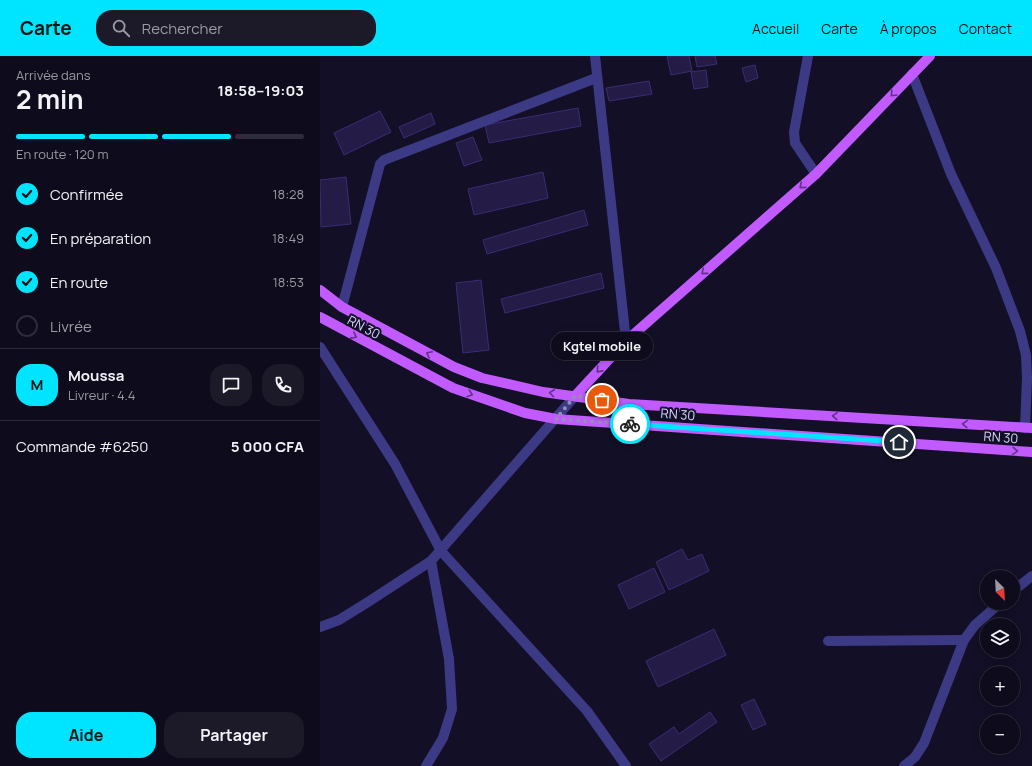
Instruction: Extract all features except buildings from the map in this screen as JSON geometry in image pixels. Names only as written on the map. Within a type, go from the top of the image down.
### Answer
[{"type":"main road","points":[[575,396],[626,341],[816,174],[930,56]]},
{"type":"main road","name":"RN 30","points":[[320,290],[342,307],[454,367],[482,378],[543,392],[629,404],[1028,428]]},
{"type":"main road","name":"RN 30","points":[[320,317],[453,388],[525,413],[556,419],[1032,452]]},
{"type":"street","points":[[595,56],[596,78],[626,341]]},
{"type":"street","points":[[808,56],[794,132],[795,143],[816,174]]},
{"type":"street","points":[[912,74],[951,174],[996,268],[1020,331],[1026,355],[1028,378],[1028,428]]},
{"type":"street","points":[[342,307],[380,164],[384,160],[596,78]]},
{"type":"street","points":[[320,348],[395,464],[441,551],[587,711],[626,766]]},
{"type":"street","points":[[320,627],[338,620],[431,561],[575,396]]},
{"type":"street","points":[[426,766],[443,738],[452,709],[449,659],[431,561]]},
{"type":"street","points":[[1020,585],[1032,576]]},
{"type":"street","points":[[904,766],[915,757],[924,742],[964,640],[976,625],[992,610]]},
{"type":"street","points":[[828,641],[964,640]]},
{"type":"way so far","points":[[602,400],[575,396],[556,419],[630,424]]},
{"type":"place","name":"Kgtel mobile","points":[[602,400]]},
{"type":"route","points":[[630,424],[899,442]]}]
